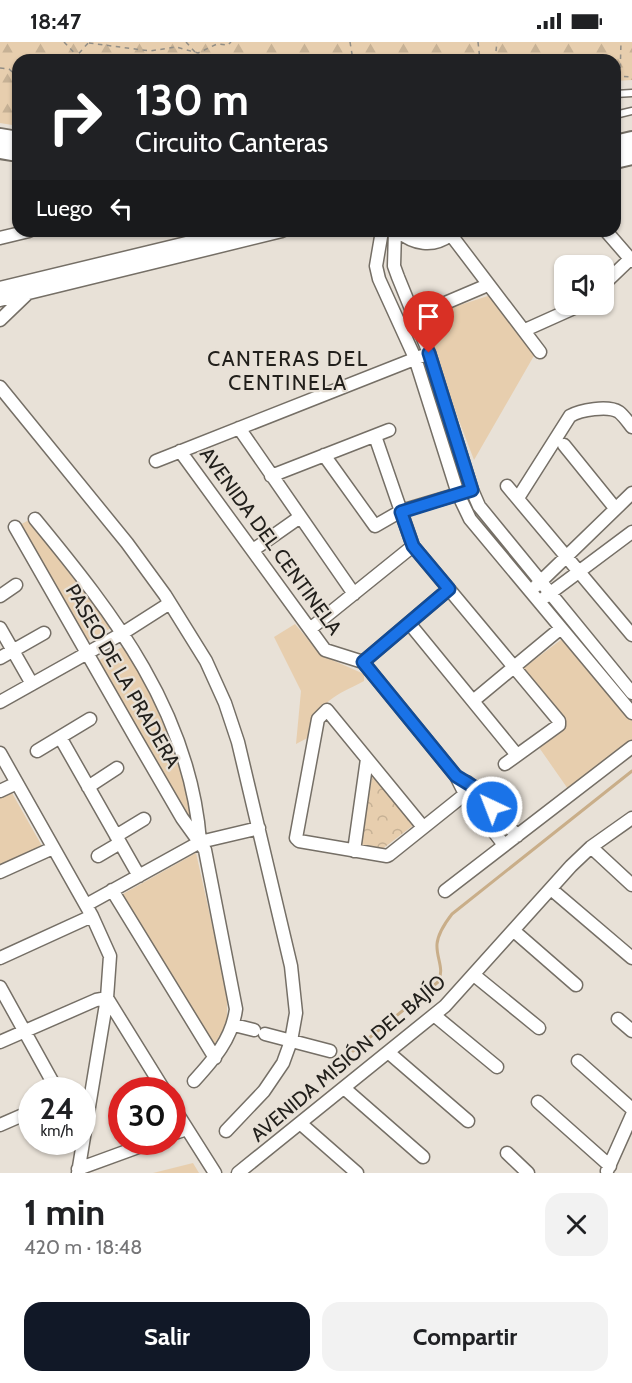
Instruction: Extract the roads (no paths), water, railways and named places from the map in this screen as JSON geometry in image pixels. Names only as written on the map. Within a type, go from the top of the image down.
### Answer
[{"type":"main road","points":[[624,156],[632,140]]},
{"type":"street","points":[[0,300],[25,288],[214,237]]},
{"type":"street","points":[[0,288],[25,288],[255,237]]},
{"type":"street","points":[[381,237],[376,266],[379,279],[415,358],[458,494],[470,519],[632,713]]},
{"type":"street","points":[[396,237],[394,266],[429,353],[472,490],[485,515],[632,693]]},
{"type":"street","points":[[407,237],[424,243],[435,243],[443,237]]},
{"type":"street","points":[[452,237],[540,352]]},
{"type":"street","points":[[611,237],[631,260],[614,275]]},
{"type":"street","points":[[401,323],[483,287]]},
{"type":"street","points":[[0,320],[25,288]]},
{"type":"street","points":[[525,330],[558,315]]},
{"type":"street","points":[[156,461],[429,353]]},
{"type":"street","points":[[0,387],[128,543],[170,603],[206,661],[225,703],[238,742],[296,993],[291,1041],[274,1078],[226,1131]]},
{"type":"street","points":[[518,498],[570,416],[577,412],[613,409],[620,413],[632,427]]},
{"type":"street","points":[[432,414],[447,410]]},
{"type":"street","points":[[238,428],[354,594]]},
{"type":"street","points":[[271,476],[389,430]]},
{"type":"street","points":[[375,436],[413,546],[560,723],[505,764]]},
{"type":"street","points":[[564,445],[615,508]]},
{"type":"street","name":"AVENIDA DEL CENTINELA","points":[[180,451],[324,650],[363,662]]},
{"type":"street","points":[[324,455],[375,526],[401,512],[472,490]]},
{"type":"street","points":[[507,486],[632,635]]},
{"type":"street","points":[[530,590],[632,493]]},
{"type":"street","points":[[253,550],[300,517]]},
{"type":"street","points":[[35,519],[123,633],[146,668],[178,740],[198,815],[200,842],[205,850],[234,990],[234,1024],[214,1058],[194,1081]]},
{"type":"street","name":"PASEO DE LA PRADERA","points":[[15,527],[182,818],[200,842]]},
{"type":"street","points":[[539,601],[630,536]]},
{"type":"street","points":[[310,629],[413,546]]},
{"type":"street","points":[[0,596],[16,585]]},
{"type":"street","points":[[449,589],[363,662],[456,776],[517,836]]},
{"type":"street","points":[[0,702],[87,654],[170,603]]},
{"type":"street","points":[[409,623],[518,755]]},
{"type":"street","points":[[473,701],[561,627]]},
{"type":"street","points":[[0,628],[32,684]]},
{"type":"street","points":[[0,658],[44,633]]},
{"type":"street","points":[[423,827],[327,710],[318,719],[296,838],[299,841],[387,856],[469,790]]},
{"type":"street","points":[[37,751],[90,719]]},
{"type":"street","points":[[60,737],[139,876]]},
{"type":"street","points":[[445,891],[632,747]]},
{"type":"street","points":[[0,753],[92,916],[110,956],[107,998],[93,1077]]},
{"type":"street","points":[[354,851],[367,759]]},
{"type":"street","points":[[88,787],[117,768]]},
{"type":"street","points":[[0,791],[17,783]]},
{"type":"street","points":[[469,790],[504,845]]},
{"type":"street","name":"AVENIDA MISIÓN DEL BAJÍO","points":[[238,1173],[434,1015],[591,848],[632,818]]},
{"type":"street","points":[[98,855],[144,819]]},
{"type":"street","points":[[86,905],[200,842],[259,828]]},
{"type":"street","points":[[0,872],[54,848]]},
{"type":"street","points":[[591,848],[632,885]]},
{"type":"street","points":[[551,889],[632,958]]},
{"type":"street","points":[[112,890],[214,1058]]},
{"type":"street","points":[[0,958],[92,916]]},
{"type":"street","points":[[514,931],[576,985]]},
{"type":"street","points":[[474,975],[539,1028]]},
{"type":"street","points":[[0,987],[50,1077]]},
{"type":"street","points":[[0,1042],[96,1000],[107,998]]},
{"type":"street","points":[[107,998],[156,1077]]},
{"type":"street","points":[[434,1015],[497,1067]]},
{"type":"street","points":[[618,1019],[632,1031]]},
{"type":"street","points":[[234,1024],[330,1051]]},
{"type":"street","points":[[388,1052],[468,1121]]},
{"type":"street","points":[[578,1061],[632,1108]]},
{"type":"street","points":[[344,1088],[423,1157]]},
{"type":"street","points":[[538,1102],[608,1170],[632,1115]]},
{"type":"street","points":[[0,1125],[18,1117]]},
{"type":"street","points":[[300,1123],[357,1173]]},
{"type":"street","points":[[187,1129],[215,1173]]},
{"type":"street","points":[[507,1153],[528,1173]]},
{"type":"street","points":[[78,1171],[80,1155]]},
{"type":"street","points":[[78,1171],[119,1155]]},
{"type":"waterway","points":[[353,1051],[438,982],[441,973],[437,949],[438,940],[442,928],[452,914],[632,771]]},
{"type":"district","name":"CANTERAS DEL CENTINELA","points":[[288,371]]}]
